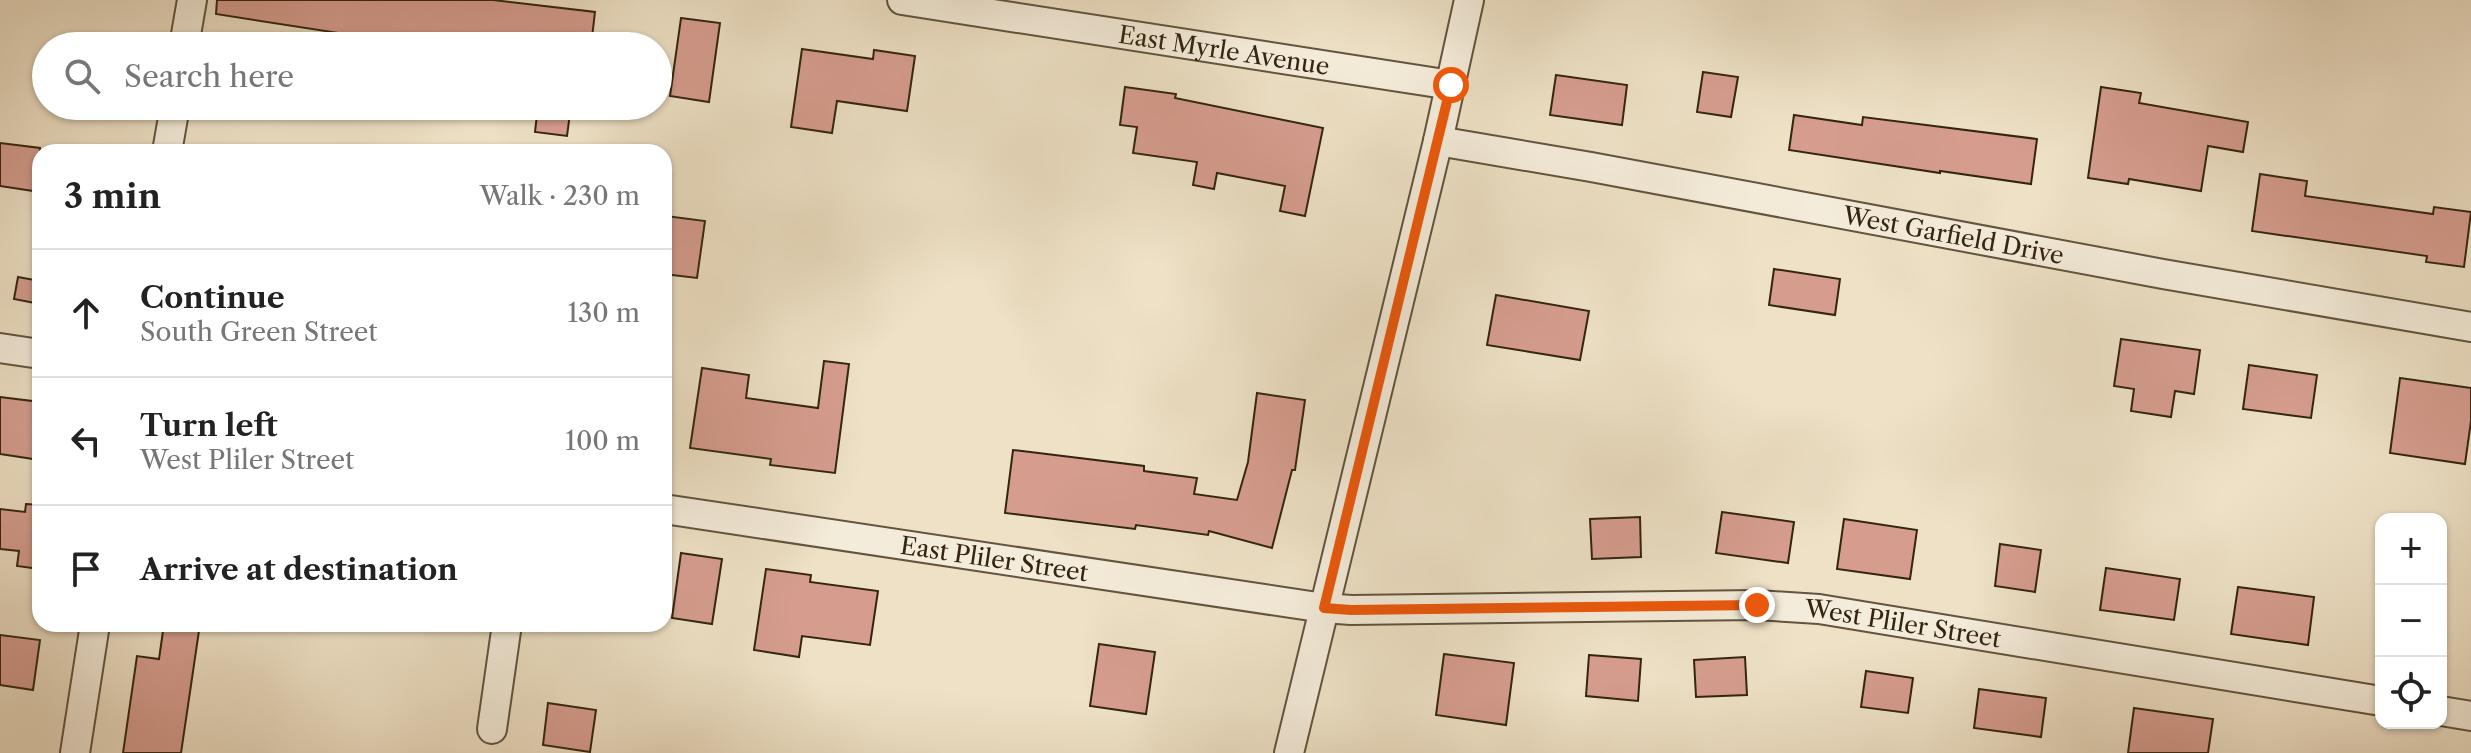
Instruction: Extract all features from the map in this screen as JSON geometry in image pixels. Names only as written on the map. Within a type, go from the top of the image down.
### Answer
[{"type":"street","points":[[186,32],[192,0]]},
{"type":"street","name":"East Myrle Avenue","points":[[902,0],[1451,85]]},
{"type":"street","points":[[1289,753],[1438,141],[1469,0]]},
{"type":"street","points":[[168,144],[173,120]]},
{"type":"street","name":"West Garfield Drive","points":[[1438,141],[2163,274],[2471,327]]},
{"type":"street","points":[[0,348],[32,353]]},
{"type":"street","name":"East Pliler Street","points":[[672,510],[1324,608]]},
{"type":"street","name":"West Pliler Street","points":[[1324,608],[1757,605],[1808,608],[2375,700]]},
{"type":"street","points":[[75,753],[94,632]]},
{"type":"street","points":[[492,729],[506,632]]},
{"type":"street","points":[[2447,712],[2471,716]]},
{"type":"building","points":[[217,0],[493,0],[595,12],[593,32],[332,32],[216,14]]},
{"type":"building","points":[[681,18],[720,23],[709,102],[672,96]]},
{"type":"building","points":[[802,49],[873,59],[874,50],[915,56],[907,111],[837,101],[832,133],[791,127]]},
{"type":"building","points":[[1703,72],[1738,77],[1731,117],[1697,112]]},
{"type":"building","points":[[1556,75],[1627,85],[1622,125],[1550,115]]},
{"type":"building","points":[[1125,87],[1176,94],[1175,98],[1323,128],[1305,216],[1280,211],[1285,186],[1217,173],[1214,189],[1193,185],[1197,162],[1133,153],[1137,127],[1120,125]]},
{"type":"building","points":[[2101,87],[2141,93],[2139,103],[2248,122],[2243,152],[2208,146],[2201,191],[2129,179],[2128,184],[2088,178]]},
{"type":"building","points":[[1794,115],[1862,125],[1863,117],[2037,139],[2031,184],[1789,150]]},
{"type":"building","points":[[536,120],[569,120],[567,136],[535,132]]},
{"type":"building","points":[[0,143],[32,147],[32,191],[0,186]]},
{"type":"building","points":[[2260,174],[2307,181],[2305,196],[2433,214],[2434,207],[2471,212],[2464,267],[2426,262],[2427,256],[2252,231]]},
{"type":"building","points":[[672,217],[705,221],[697,278],[672,275]]},
{"type":"building","points":[[1774,269],[1840,279],[1835,315],[1769,305]]},
{"type":"building","points":[[18,277],[32,280],[32,302],[14,299]]},
{"type":"building","points":[[1496,295],[1589,311],[1580,360],[1487,345]]},
{"type":"building","points":[[2121,339],[2200,350],[2194,394],[2175,391],[2171,417],[2131,411],[2134,389],[2114,386]]},
{"type":"building","points":[[824,361],[849,364],[835,473],[770,465],[771,459],[690,448],[702,368],[749,375],[746,398],[818,408]]},
{"type":"building","points":[[2249,365],[2317,375],[2311,418],[2243,409]]},
{"type":"building","points":[[2400,378],[2471,388],[2471,421],[2465,464],[2390,453]]},
{"type":"building","points":[[1257,393],[1305,400],[1295,470],[1292,470],[1272,548],[1209,531],[1208,535],[1136,525],[1135,529],[1005,513],[1013,450],[1144,466],[1144,471],[1197,478],[1194,494],[1237,500],[1248,462]]},
{"type":"building","points":[[0,397],[32,401],[32,459],[0,454]]},
{"type":"building","points":[[26,504],[32,504],[32,568],[17,566],[19,551],[0,549],[0,509],[25,512]]},
{"type":"building","points":[[1722,512],[1794,522],[1788,563],[1716,553]]},
{"type":"building","points":[[1640,517],[1641,557],[1592,559],[1590,519]]},
{"type":"building","points":[[1844,519],[1917,530],[1910,579],[1837,569]]},
{"type":"building","points":[[2000,544],[2041,550],[2035,592],[1995,586]]},
{"type":"building","points":[[681,553],[722,559],[712,624],[672,618]]},
{"type":"building","points":[[2106,568],[2180,579],[2174,620],[2100,610]]},
{"type":"building","points":[[766,569],[811,575],[810,582],[878,591],[870,645],[802,636],[799,657],[754,650]]},
{"type":"building","points":[[2238,587],[2314,597],[2308,645],[2231,634]]},
{"type":"building","points":[[163,632],[199,632],[181,753],[123,753],[137,656],[159,659]]},
{"type":"building","points":[[0,635],[40,640],[33,690],[0,685]]},
{"type":"building","points":[[1099,644],[1155,652],[1146,714],[1090,706]]},
{"type":"building","points":[[1444,654],[1514,663],[1506,725],[1436,715]]},
{"type":"building","points":[[1589,655],[1641,659],[1638,701],[1586,696]]},
{"type":"building","points":[[1745,657],[1747,695],[1696,697],[1694,660]]},
{"type":"building","points":[[1866,671],[1913,678],[1908,713],[1861,707]]},
{"type":"building","points":[[1979,689],[2046,698],[2041,737],[1974,728]]},
{"type":"building","points":[[548,703],[596,710],[590,752],[543,745]]},
{"type":"building","points":[[2134,708],[2213,719],[2208,753],[2128,753]]},
{"type":"route","points":[[1451,85],[1324,608],[1757,605]]}]
